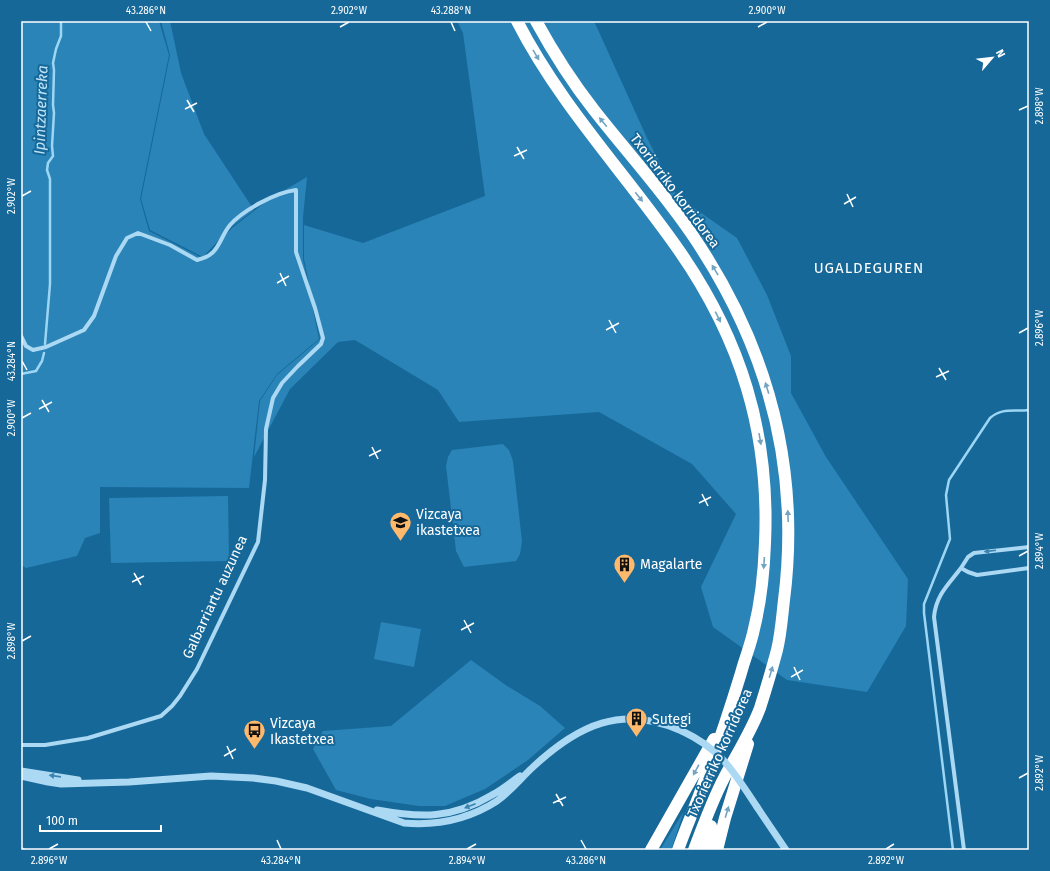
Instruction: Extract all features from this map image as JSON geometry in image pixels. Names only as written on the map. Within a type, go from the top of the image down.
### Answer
[{"type":"highway","name":"Txorierriko korridorea","points":[[517,21],[538,60],[565,100],[668,235],[691,268],[724,329],[738,360],[759,434],[763,456],[766,494],[765,558],[760,603],[754,631],[729,712],[705,781],[678,850]]},
{"type":"highway","name":"Txorierriko korridorea","points":[[536,21],[556,56],[584,97],[679,217],[703,252],[736,307],[762,369],[775,415],[788,496],[789,528],[787,580],[778,649],[759,710],[723,780],[694,850]]},
{"type":"highway","points":[[717,850],[725,818],[759,710]]},
{"type":"highway","points":[[651,850],[729,712]]},
{"type":"highway","points":[[705,850],[707,836],[742,744]]},
{"type":"highway","points":[[644,850],[649,842],[667,822]]},
{"type":"street","name":"Galbarriartu auzunea","points":[[21,336],[26,346],[33,350],[84,330],[94,316],[116,256],[127,238],[138,234],[170,245],[197,260],[207,257],[217,248],[230,225],[243,214],[262,202],[288,191],[296,190],[296,252],[315,308],[323,338],[321,344],[282,383],[273,398],[266,429],[265,480],[258,542],[197,668],[180,696],[161,716],[88,738],[45,744],[21,745]]},
{"type":"street","points":[[964,850],[934,617],[935,606],[939,597],[968,557],[974,553],[1029,547]]},
{"type":"street","points":[[961,568],[977,575],[1029,568]]},
{"type":"street","points":[[21,776],[55,783],[129,782],[239,776],[276,781],[307,788],[358,806],[406,815],[424,816],[445,814],[482,802],[530,769],[565,740],[584,729],[608,722],[640,720],[663,724],[682,731],[707,744],[726,762],[786,850]]},
{"type":"street","points":[[21,771],[88,782]]},
{"type":"shaded area","points":[[21,21],[159,21],[169,55],[140,199],[149,231],[204,259],[232,228],[271,198],[307,177],[303,217],[303,259],[319,339],[277,374],[259,401],[249,488],[100,487],[100,533],[85,538],[77,556],[26,568],[21,565]]},
{"type":"shaded area","points":[[161,21],[170,21],[181,73],[204,134],[254,210],[231,227],[203,257],[150,230],[141,199],[170,55]]},
{"type":"shaded area","points":[[457,21],[594,21],[647,138],[677,196],[737,238],[767,295],[791,356],[791,393],[826,457],[908,579],[906,626],[867,692],[787,680],[713,627],[701,587],[736,514],[692,464],[599,412],[459,422],[438,390],[355,340],[338,342],[290,389],[254,457],[260,401],[277,375],[320,339],[304,259],[304,225],[363,243],[485,196],[463,33]]},
{"type":"shaded area","points":[[503,444],[509,450],[513,461],[522,541],[520,554],[516,561],[464,567],[456,551],[446,466],[448,457],[452,450]]},
{"type":"shaded area","points":[[228,496],[229,561],[111,563],[109,498]]},
{"type":"shaded area","points":[[381,622],[421,629],[414,667],[374,659]]},
{"type":"shaded area","points":[[471,660],[507,686],[540,706],[565,728],[528,760],[485,789],[445,806],[419,806],[371,799],[336,790],[313,749],[323,731],[391,726]]},
{"type":"shaded area","points":[[684,811],[671,850],[660,850]]},
{"type":"waterway","name":"Ipintzaerreka","points":[[45,344],[50,284],[50,179],[47,170],[48,163],[53,156],[53,63],[61,36],[61,21]]},
{"type":"waterway","name":"Ipintzaerreka","points":[[21,374],[36,371],[42,361],[44,353]]},
{"type":"waterway","points":[[953,850],[924,604],[950,539],[946,495],[949,480],[990,418],[999,412],[1029,410]]},
{"type":"waterway","points":[[21,848],[25,850]]},
{"type":"place","name":"Vizcaya ikastetxea","points":[[401,542]]},
{"type":"place","name":"Magalarte","points":[[625,584]]},
{"type":"place","name":"Sutegi","points":[[637,738]]},
{"type":"place","name":"Vizcaya Ikastetxea","points":[[254,750]]},
{"type":"district","name":"UGALDEGUREN","points":[[869,268]]}]
